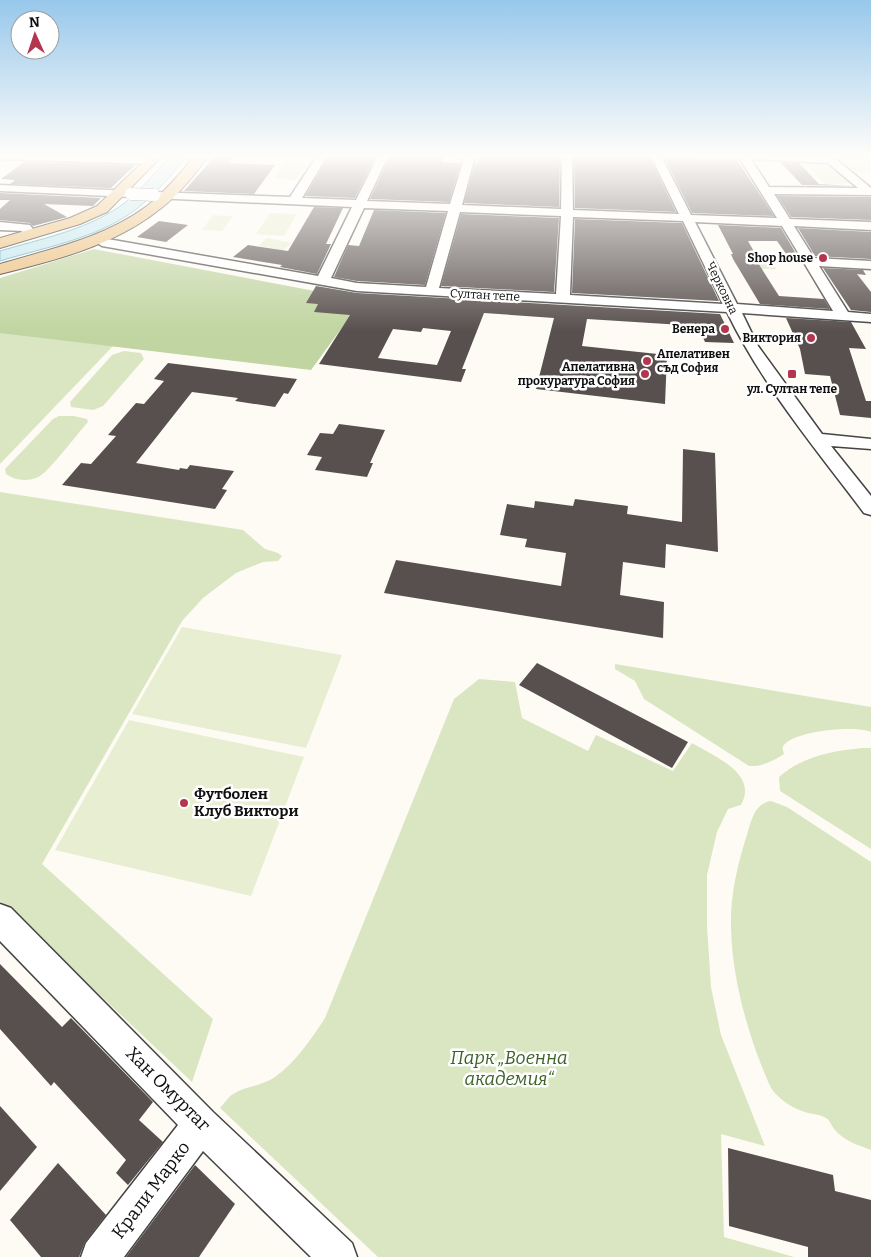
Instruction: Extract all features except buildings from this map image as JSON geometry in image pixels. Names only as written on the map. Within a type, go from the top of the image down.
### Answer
[{"type":"main road","points":[[0,243],[91,215]]},
{"type":"main road","points":[[0,269],[97,239],[122,229],[144,215]]},
{"type":"street","points":[[322,282],[355,215]]},
{"type":"street","points":[[431,292],[452,215]]},
{"type":"street","points":[[562,299],[566,215]]},
{"type":"street","points":[[607,215],[871,226]]},
{"type":"street","name":"Черковна","points":[[686,215],[751,346],[817,439],[871,509]]},
{"type":"street","points":[[781,215],[843,316]]},
{"type":"street","points":[[0,226],[26,228],[29,230],[26,236]]},
{"type":"street","name":"Султан тепе","points":[[102,242],[357,288],[871,318]]},
{"type":"street","points":[[809,262],[871,265]]},
{"type":"street","points":[[817,439],[871,444]]},
{"type":"street","name":"Хан Омуртаг","points":[[0,919],[202,1124],[338,1257]]},
{"type":"street","name":"Крали Марко","points":[[100,1257],[202,1124]]},
{"type":"green space","points":[[213,215],[233,216],[222,231],[202,230]]},
{"type":"green space","points":[[269,215],[297,215],[284,236],[256,234]]},
{"type":"green space","points":[[267,238],[292,243],[283,250],[258,246]]},
{"type":"green space","points":[[94,249],[362,300],[311,370],[0,333],[0,278]]},
{"type":"green space","points":[[752,255],[786,255],[789,258],[800,261],[772,261],[776,269],[756,269]]},
{"type":"green space","points":[[0,278],[113,346],[0,464]]},
{"type":"green space","points":[[124,351],[141,353],[144,359],[103,406],[93,410],[71,407],[70,402],[112,355]]},
{"type":"green space","points":[[59,416],[74,416],[87,419],[88,422],[40,476],[23,480],[6,474],[5,469],[53,419]]},
{"type":"green space","points":[[0,492],[243,530],[265,549],[282,556],[278,561],[263,562],[236,573],[203,598],[182,621],[42,864],[213,1019],[192,1082],[0,901]]},
{"type":"green space","points":[[182,627],[342,655],[306,748],[132,714]]},
{"type":"green space","points":[[615,664],[871,707],[871,732],[840,729],[801,736],[791,739],[784,745],[784,754],[780,757],[763,764],[749,766],[644,699],[635,681],[615,669]]},
{"type":"green space","name":"Парк „Военна академия“","points":[[479,679],[515,682],[522,718],[588,751],[596,735],[673,771],[692,743],[731,767],[744,784],[745,794],[741,805],[728,809],[717,832],[707,875],[707,926],[711,987],[721,1035],[765,1146],[721,1134],[724,1237],[794,1257],[378,1257],[220,1108],[233,1094],[270,1080],[289,1065],[303,1050],[325,1018],[454,699]]},
{"type":"green space","name":"Футболен Клуб Виктори","points":[[129,720],[304,757],[251,896],[55,850]]},
{"type":"green space","points":[[871,748],[871,849],[780,791],[779,777],[798,764],[829,753]]},
{"type":"green space","points":[[771,801],[787,807],[871,862],[871,1150],[843,1137],[826,1118],[808,1113],[783,1101],[771,1088],[750,1034],[740,999],[734,963],[731,917],[733,894],[751,820],[760,806]]},
{"type":"water","points":[[105,215],[128,215],[96,232],[77,239],[0,261],[0,251],[76,228]]},
{"type":"place","name":"Shop house","points":[[823,258]]},
{"type":"place","name":"Венера","points":[[725,329]]},
{"type":"place","name":"Виктория","points":[[811,338]]},
{"type":"place","name":"Апелативен съд София","points":[[647,361]]},
{"type":"place","name":"Апелативна прокуратура София","points":[[645,374]]},
{"type":"place","name":"ул. Султан тепе","points":[[792,374]]},
{"type":"place","name":"Футболен Клуб Виктори","points":[[184,803]]}]
